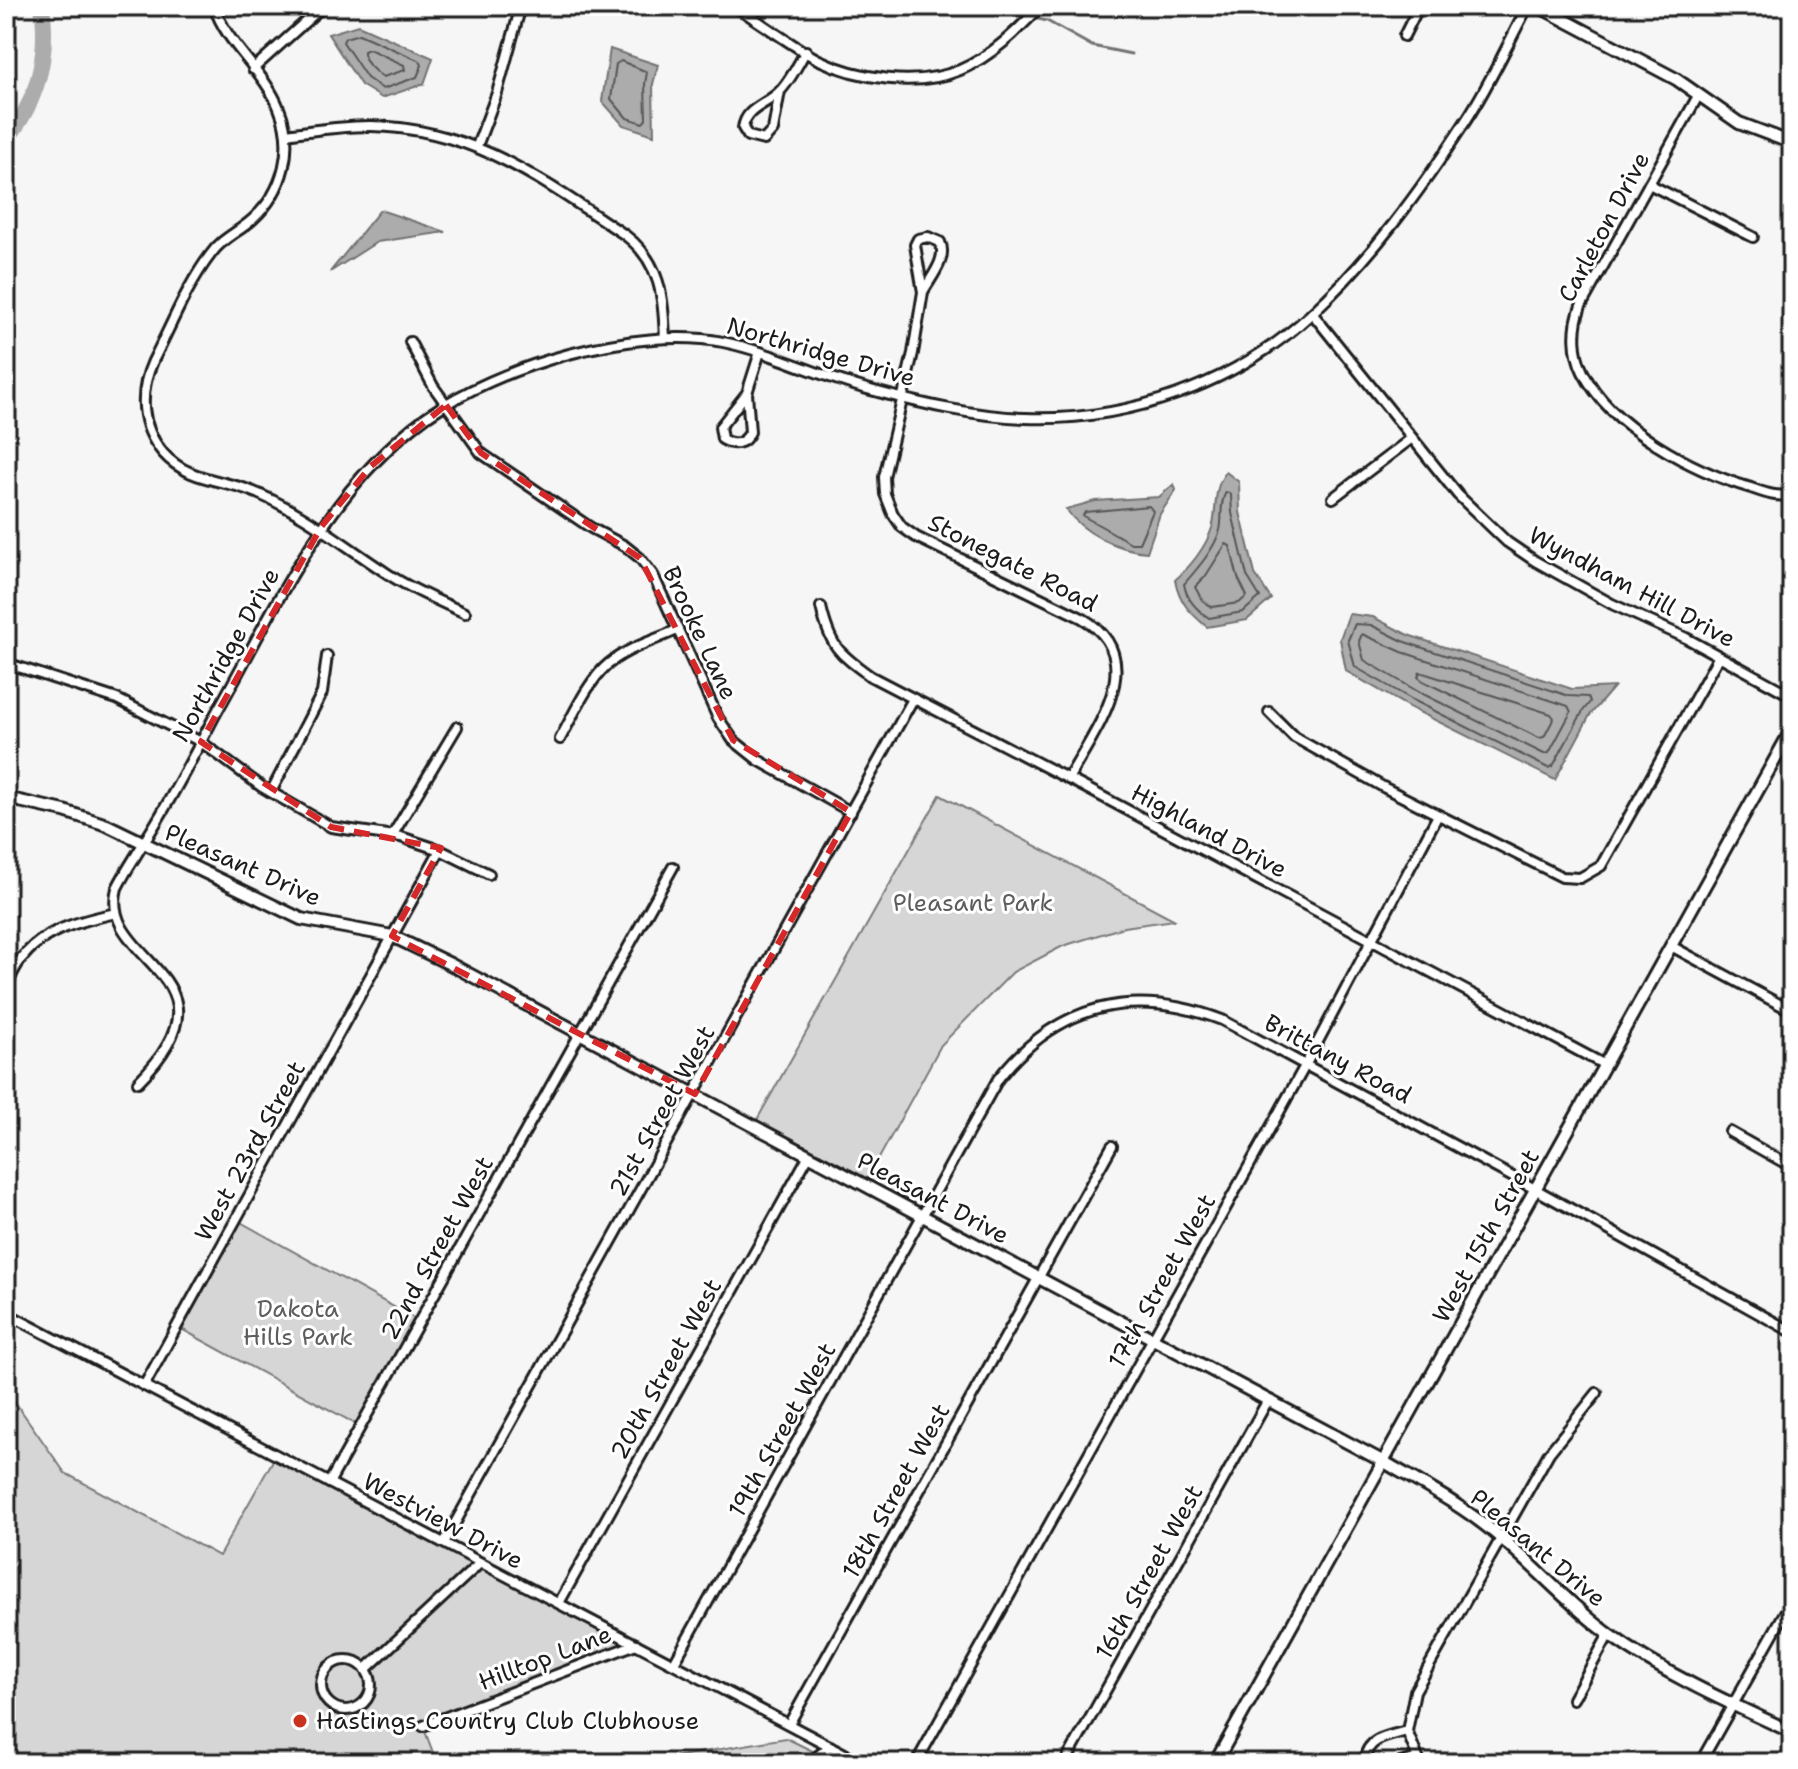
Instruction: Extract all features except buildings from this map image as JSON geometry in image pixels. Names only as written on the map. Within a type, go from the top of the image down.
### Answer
[{"type":"street","points":[[214,6],[219,23],[276,100],[286,134],[285,163],[276,189],[260,212],[222,241],[202,267],[149,369],[144,389],[148,428],[157,444],[176,465],[202,478],[253,492],[321,527],[406,585],[465,613]]},
{"type":"street","points":[[253,69],[323,6]]},
{"type":"street","points":[[477,146],[497,93],[521,6]]},
{"type":"street","points":[[735,6],[817,59],[862,76],[911,81],[959,70],[1004,42],[1041,6]]},
{"type":"street","points":[[1404,36],[1419,6]]},
{"type":"street","name":"Northridge Drive","points":[[116,913],[117,888],[132,857],[144,842],[321,527],[373,463],[446,405],[510,374],[551,360],[633,341],[665,338],[714,341],[760,352],[832,379],[902,398],[951,410],[1009,417],[1052,418],[1110,412],[1167,397],[1212,379],[1260,353],[1312,313],[1387,231],[1439,159],[1472,110],[1528,6]]},
{"type":"street","points":[[1538,6],[1676,79],[1739,123],[1792,143]]},
{"type":"street","points":[[780,91],[744,120],[743,128],[748,136],[764,140],[770,135],[780,91],[806,51]]},
{"type":"street","name":"Carleton Drive","points":[[1698,96],[1579,312],[1575,345],[1583,373],[1600,396],[1628,424],[1690,464],[1728,482],[1779,497],[1792,494]]},
{"type":"street","points":[[286,134],[354,126],[392,127],[444,136],[477,146],[522,168],[641,248],[660,283],[665,338]]},
{"type":"street","points":[[1649,184],[1753,237]]},
{"type":"street","points":[[928,237],[940,242],[944,250],[923,292],[915,245],[918,239],[928,237]]},
{"type":"street","name":"Stonegate Road","points":[[923,292],[884,477],[885,494],[902,527],[921,540],[1082,618],[1097,628],[1111,648],[1116,666],[1113,694],[1068,779]]},
{"type":"street","name":"Wyndham Hill Drive","points":[[1312,313],[1470,508],[1521,552],[1622,609],[1792,696]]},
{"type":"street","name":"Brooke Lane","points":[[410,342],[446,405],[481,453],[640,558],[653,575],[718,718],[733,740],[758,760],[851,812]]},
{"type":"street","points":[[747,393],[729,413],[719,431],[722,439],[732,444],[745,440],[750,432],[747,393],[760,352]]},
{"type":"street","points":[[1333,498],[1412,438]]},
{"type":"street","name":"Highland Drive","points":[[821,607],[828,638],[870,676],[1605,1065]]},
{"type":"street","points":[[560,739],[593,680],[605,667],[626,652],[677,630]]},
{"type":"street","points":[[271,792],[322,693],[327,656]]},
{"type":"street","points":[[1269,712],[1294,737],[1438,815],[1562,877],[1580,878],[1601,866],[1719,656]]},
{"type":"street","points":[[6,663],[117,699],[201,742],[271,792],[331,827],[392,836],[440,850],[489,874]]},
{"type":"street","name":"21st Street West","points":[[444,1543],[913,699]]},
{"type":"street","points":[[392,836],[457,727]]},
{"type":"street","name":"West 15th Street","points":[[1215,1763],[1792,729]]},
{"type":"street","name":"Pleasant Drive","points":[[6,798],[93,820],[301,919],[392,936],[580,1033],[1450,1500],[1500,1537],[1565,1599],[1609,1634],[1658,1666],[1792,1732]]},
{"type":"street","name":"17th Street West","points":[[916,1763],[1306,1064],[1438,815]]},
{"type":"street","name":"West 23rd Street","points":[[144,1386],[440,850]]},
{"type":"street","name":"22nd Street West","points":[[329,1483],[673,867]]},
{"type":"street","points":[[6,990],[23,958],[44,938],[69,924],[116,913],[123,932],[164,977],[176,1008],[175,1028],[168,1047],[161,1059],[138,1082]]},
{"type":"street","points":[[1671,946],[1792,1011]]},
{"type":"street","name":"Brittany Road","points":[[924,1216],[998,1079],[1024,1050],[1071,1018],[1115,1005],[1167,1003],[1222,1020],[1790,1327]]},
{"type":"street","points":[[1730,1132],[1792,1167]]},
{"type":"street","name":"18th Street West","points":[[789,1724],[1112,1146]]},
{"type":"street","name":"20th Street West","points":[[559,1603],[809,1155]]},
{"type":"street","name":"19th Street West","points":[[674,1663],[924,1216]]},
{"type":"street","name":"Westview Drive","points":[[6,1313],[862,1763]]},
{"type":"street","points":[[1400,1763],[1419,1760],[1407,1731],[1415,1691],[1549,1453],[1597,1393]]},
{"type":"street","name":"16th Street West","points":[[1065,1763],[1268,1400]]},
{"type":"street","points":[[366,1669],[480,1563]]},
{"type":"street","points":[[1700,1763],[1792,1600]]},
{"type":"street","points":[[1573,1699],[1609,1634]]},
{"type":"street","name":"Hilltop Lane","points":[[423,1726],[636,1644]]},
{"type":"street","points":[[344,1660],[366,1669],[371,1687],[363,1703],[348,1710],[328,1703],[323,1696],[321,1683],[329,1666],[344,1660]]},
{"type":"street","points":[[1370,1763],[1365,1759],[1366,1749],[1374,1741],[1407,1731]]},
{"type":"street","points":[[809,1763],[830,1746]]},
{"type":"highlighted area","points":[[446,405],[481,453],[640,558],[733,740],[851,812],[695,1094],[392,936],[441,848],[331,827],[201,742],[321,527],[371,466]]},
{"type":"green space","name":"Pleasant Park","points":[[940,795],[1175,920],[1124,927],[1063,946],[1013,972],[941,1045],[865,1184],[754,1125]]},
{"type":"green space","name":"Dakota Hills Park","points":[[235,1219],[419,1321],[361,1427],[176,1326]]},
{"type":"green space","points":[[6,1389],[65,1473],[219,1556],[276,1455],[636,1644],[423,1726],[437,1763],[6,1763]]},
{"type":"green space","points":[[786,1738],[837,1763],[637,1763]]},
{"type":"water","points":[[358,25],[433,58],[424,84],[382,98],[361,85],[328,34]]},
{"type":"water","points":[[610,49],[658,65],[653,84],[654,135],[623,125],[602,101]]},
{"type":"water","points":[[380,210],[446,232],[377,242],[330,272]]},
{"type":"water","points":[[1226,472],[1239,482],[1240,512],[1255,574],[1271,599],[1247,620],[1207,627],[1186,606],[1175,580],[1206,542],[1214,520],[1219,485]]},
{"type":"water","points":[[1174,484],[1176,490],[1160,514],[1147,552],[1124,548],[1102,539],[1081,526],[1066,509],[1095,501],[1159,497]]},
{"type":"water","points":[[1349,614],[1373,617],[1408,635],[1572,689],[1614,687],[1590,715],[1555,780],[1409,707],[1346,671],[1340,639]]},
{"type":"waterway","points":[[6,140],[26,110],[39,77],[44,43],[42,6]]},
{"type":"waterway","points":[[977,6],[1027,17]]},
{"type":"waterway","points":[[1034,18],[1047,21],[1092,46],[1131,54]]},
{"type":"place","name":"Hastings Country Club Clubhouse","points":[[300,1721]]}]
